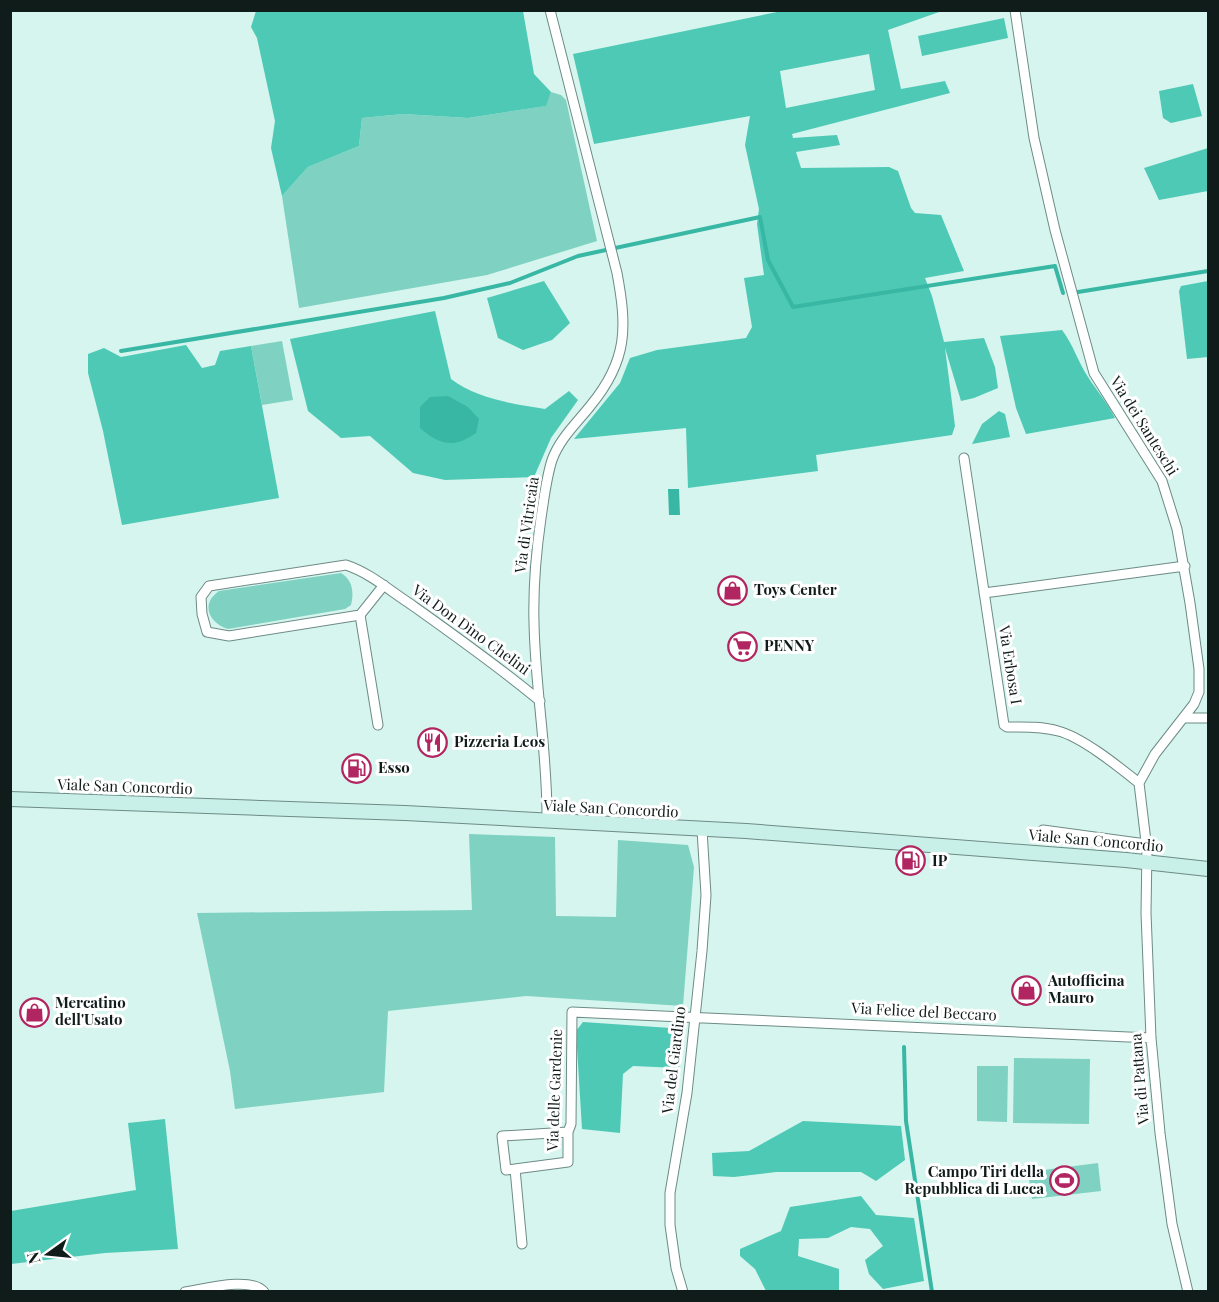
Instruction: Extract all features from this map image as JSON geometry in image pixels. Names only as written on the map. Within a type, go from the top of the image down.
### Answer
[{"type":"main road","name":"Viale San Concordio","points":[[10,799],[405,813],[816,836],[1209,869]]},
{"type":"street","name":"Via di Vitricaia","points":[[547,822],[534,623],[534,576],[547,482],[552,460],[563,438],[593,404],[611,376],[621,352],[623,326],[622,301],[613,260],[550,10]]},
{"type":"street","name":"Via dei Santeschi","points":[[1015,10],[1034,138],[1055,230],[1094,373],[1162,481],[1177,528],[1185,566],[1199,669],[1199,692],[1184,718],[1155,754],[1139,783]]},
{"type":"street","name":"Via Erbosa I","points":[[964,458],[1004,725],[1059,731],[1117,765],[1139,783]]},
{"type":"street","name":"Via Don Dino Chelini","points":[[360,615],[220,636],[207,632],[202,614],[201,597],[209,586],[346,565],[360,569],[483,655],[540,701]]},
{"type":"street","points":[[984,593],[1185,566]]},
{"type":"street","points":[[378,725],[360,615],[384,585]]},
{"type":"street","points":[[1184,718],[1209,718]]},
{"type":"street","points":[[1139,783],[1146,862]]},
{"type":"street","name":"Via del Giardino","points":[[683,1292],[676,1268],[670,1225],[670,1193],[687,1093],[702,951],[705,896],[702,830]]},
{"type":"street","points":[[1043,830],[1146,844]]},
{"type":"street","name":"Via di Pattana","points":[[1146,862],[1151,1038],[1160,1132],[1172,1224],[1188,1292]]},
{"type":"street","name":"Via delle Gardenie","points":[[515,1169],[568,1162],[568,1132],[571,1124],[572,1012],[695,1016]]},
{"type":"street","name":"Via Felice del Beccaro","points":[[695,1016],[1151,1038]]},
{"type":"street","points":[[522,1244],[515,1169],[506,1170],[502,1136],[568,1132]]},
{"type":"street","points":[[185,1292],[240,1283],[253,1284],[262,1288],[264,1292]]},
{"type":"shaded area","points":[[256,11],[523,11],[534,74],[551,92],[546,106],[468,118],[403,114],[362,118],[359,146],[308,167],[282,196],[271,148],[275,121],[257,38],[251,27]]},
{"type":"shaded area","points":[[782,11],[942,11],[888,30],[901,89],[945,81],[950,93],[792,134],[793,138],[837,135],[840,145],[796,152],[801,168],[889,167],[898,171],[911,208],[915,213],[941,215],[964,271],[925,278],[944,342],[984,338],[995,367],[998,388],[961,401],[945,348],[955,426],[952,435],[816,455],[818,471],[688,488],[686,428],[574,439],[620,383],[630,358],[657,350],[746,338],[752,327],[744,278],[764,275],[757,224],[759,209],[745,145],[750,116],[594,144],[573,54]],"holes":[[[869,54],[875,90],[786,108],[780,71]]]},
{"type":"shaded area","points":[[1004,18],[1008,38],[922,56],[918,36]]},
{"type":"shaded area","points":[[1193,84],[1202,116],[1171,123],[1163,118],[1159,91]]},
{"type":"shaded area","points":[[551,92],[561,95],[566,100],[597,241],[487,275],[299,308],[282,196],[308,167],[359,146],[362,118],[403,114],[468,118],[545,106]]},
{"type":"shaded area","points":[[1208,148],[1208,191],[1159,200],[1144,168]]},
{"type":"shaded area","points":[[544,281],[570,323],[552,340],[523,350],[498,338],[487,298]]},
{"type":"shaded area","points":[[1208,281],[1208,357],[1187,359],[1179,291],[1181,286]]},
{"type":"shaded area","points":[[435,311],[451,379],[461,386],[496,400],[545,409],[569,391],[578,400],[551,438],[534,477],[445,480],[413,473],[370,436],[341,438],[308,411],[290,339]]},
{"type":"shaded area","points":[[1062,330],[1084,371],[1115,418],[1026,434],[1016,408],[1000,336]]},
{"type":"shaded area","points":[[282,341],[293,400],[262,405],[251,346]]},
{"type":"shaded area","points":[[186,345],[202,368],[215,365],[220,351],[251,346],[279,498],[122,525],[103,431],[88,373],[88,354],[104,348],[121,357]]},
{"type":"shaded area","points":[[448,396],[468,407],[479,419],[476,433],[453,443],[440,441],[420,428],[420,407],[430,397]]},
{"type":"shaded area","points":[[999,411],[1005,414],[1010,437],[972,444],[982,424]]},
{"type":"shaded area","points":[[668,489],[679,489],[680,515],[669,515]]},
{"type":"shaded area","points":[[341,573],[348,579],[352,591],[351,605],[345,609],[228,629],[216,622],[209,613],[210,602],[219,591]]},
{"type":"shaded area","points":[[469,834],[555,837],[556,916],[616,917],[618,840],[688,845],[694,867],[683,1006],[526,996],[388,1011],[384,1092],[235,1109],[230,1071],[197,913],[472,910]]},
{"type":"shaded area","points":[[583,1022],[685,1029],[679,1068],[633,1066],[623,1074],[620,1133],[582,1129],[576,1031]]},
{"type":"shaded area","points":[[1014,1058],[1090,1059],[1089,1124],[1013,1123]]},
{"type":"shaded area","points":[[977,1066],[1008,1066],[1007,1122],[977,1121]]},
{"type":"shaded area","points":[[165,1119],[178,1249],[105,1253],[11,1264],[11,1211],[136,1190],[128,1123]]},
{"type":"shaded area","points":[[803,1121],[901,1126],[905,1160],[876,1181],[861,1172],[776,1172],[734,1177],[713,1176],[712,1153],[749,1151]]},
{"type":"shaded area","name":"Campo Tiri della Repubblica di Lucca","points":[[1098,1163],[1101,1191],[1032,1199],[1028,1172]]},
{"type":"shaded area","points":[[861,1196],[876,1215],[914,1218],[924,1281],[883,1289],[869,1274],[865,1260],[883,1246],[870,1229],[851,1227],[828,1238],[799,1239],[798,1256],[839,1269],[839,1291],[766,1291],[755,1269],[740,1256],[740,1249],[781,1231],[790,1207]]},
{"type":"waterway","points":[[121,351],[444,298],[510,283],[578,256],[760,217],[768,260],[793,307],[1055,266],[1063,293]]},
{"type":"waterway","points":[[1078,292],[1208,271]]},
{"type":"waterway","points":[[904,1047],[906,1121],[932,1292]]},
{"type":"place","name":"Toys Center","points":[[733,590]]},
{"type":"place","name":"PENNY","points":[[743,646]]},
{"type":"place","name":"Pizzeria Leos","points":[[433,742]]},
{"type":"place","name":"Esso","points":[[357,768]]},
{"type":"place","name":"IP","points":[[911,861]]},
{"type":"place","name":"Autofficina Mauro","points":[[1027,990]]},
{"type":"place","name":"Mercatino dell'Usato","points":[[34,1012]]},
{"type":"place","name":"Campo Tiri della Repubblica di Lucca","points":[[1065,1181]]}]
